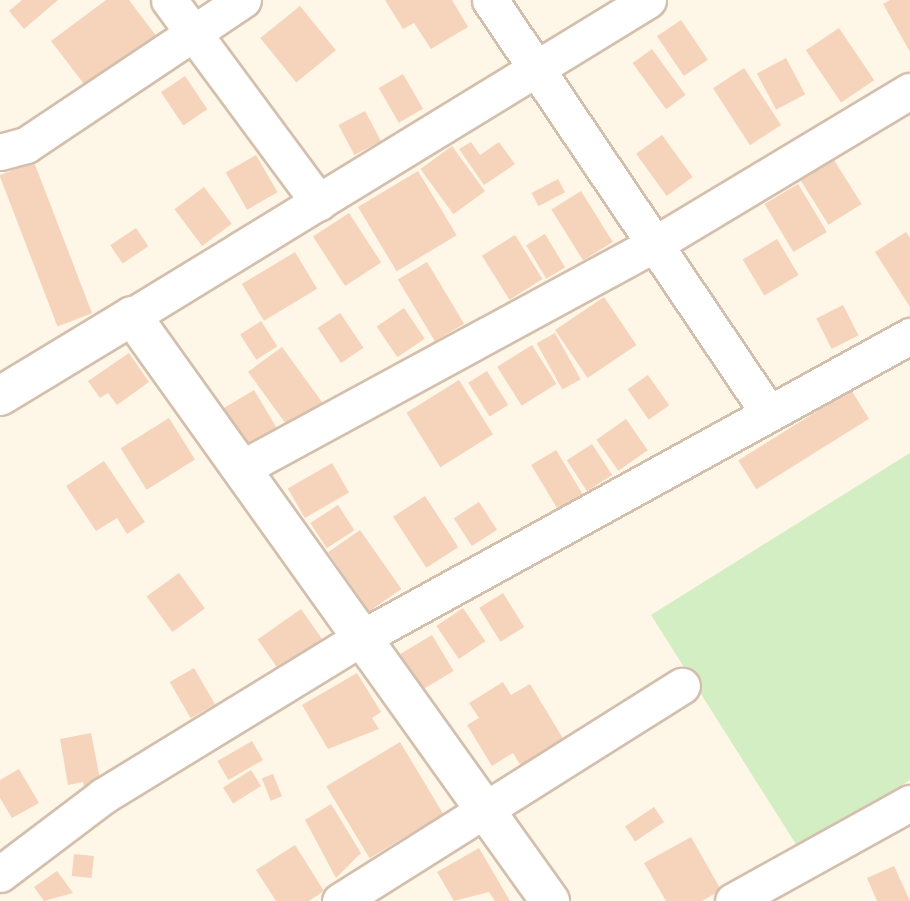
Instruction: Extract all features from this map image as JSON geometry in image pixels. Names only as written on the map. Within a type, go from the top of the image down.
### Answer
[{"type":"street","points":[[169,0],[194,30],[319,203]]},
{"type":"street","points":[[0,152],[26,145],[194,30],[243,0]]},
{"type":"street","points":[[490,0],[769,414]]},
{"type":"street","points":[[0,396],[648,0]]},
{"type":"street","points":[[244,467],[655,244],[910,91]]},
{"type":"street","points":[[132,316],[244,467],[360,638],[550,901]]},
{"type":"street","points":[[0,874],[103,796],[360,638],[910,336]]},
{"type":"street","points":[[340,901],[482,809],[682,686]]},
{"type":"street","points":[[733,901],[910,803]]},
{"type":"green space","points":[[910,453],[910,780],[799,849],[651,615]]},
{"type":"building","points":[[22,0],[58,0],[24,29],[9,11]]},
{"type":"building","points":[[106,0],[129,0],[157,37],[87,88],[51,41]]},
{"type":"building","points":[[385,0],[452,0],[468,27],[431,49],[414,23],[403,29]]},
{"type":"building","points":[[890,0],[910,0],[910,52],[883,4]]},
{"type":"building","points":[[300,6],[336,50],[296,82],[260,38]]},
{"type":"building","points":[[681,20],[708,60],[684,76],[657,36]]},
{"type":"building","points":[[839,28],[874,80],[841,103],[806,50]]},
{"type":"building","points":[[652,49],[686,95],[666,109],[633,63]]},
{"type":"building","points":[[786,58],[805,94],[776,110],[757,73]]},
{"type":"building","points":[[744,68],[781,125],[750,145],[713,88]]},
{"type":"building","points":[[403,74],[423,109],[399,123],[379,88]]},
{"type":"building","points":[[185,76],[207,109],[183,125],[161,92]]},
{"type":"building","points":[[365,111],[381,141],[354,155],[339,125]]},
{"type":"building","points":[[662,135],[693,177],[667,196],[636,154]]},
{"type":"building","points":[[471,142],[480,155],[499,142],[515,164],[484,185],[459,149]]},
{"type":"building","points":[[452,146],[485,191],[453,214],[420,169]]},
{"type":"building","points":[[256,155],[278,192],[247,210],[226,172]]},
{"type":"building","points":[[834,160],[862,204],[828,225],[801,181]]},
{"type":"building","points":[[34,162],[92,313],[58,326],[0,177]]},
{"type":"building","points":[[418,171],[457,235],[397,271],[358,207]]},
{"type":"building","points":[[558,179],[565,192],[539,206],[532,193]]},
{"type":"building","points":[[798,184],[827,232],[793,252],[765,204]]},
{"type":"building","points":[[204,187],[232,224],[202,246],[174,209]]},
{"type":"building","points":[[581,191],[613,242],[583,260],[551,210]]},
{"type":"building","points":[[349,213],[381,262],[345,286],[313,236]]},
{"type":"building","points":[[136,228],[148,246],[123,264],[110,245]]},
{"type":"building","points":[[906,232],[910,238],[910,307],[875,252]]},
{"type":"building","points":[[545,234],[565,267],[546,279],[526,245]]},
{"type":"building","points":[[515,235],[543,279],[509,300],[482,256]]},
{"type":"building","points":[[777,239],[799,275],[764,296],[743,260]]},
{"type":"building","points":[[295,252],[317,289],[264,321],[242,284]]},
{"type":"building","points":[[427,262],[464,324],[435,341],[398,280]]},
{"type":"building","points":[[604,297],[636,345],[588,378],[555,330]]},
{"type":"building","points":[[843,305],[858,335],[832,349],[816,319]]},
{"type":"building","points":[[404,308],[425,339],[397,357],[377,326]]},
{"type":"building","points":[[340,313],[363,348],[341,363],[318,328]]},
{"type":"building","points":[[261,321],[277,346],[256,360],[240,335]]},
{"type":"building","points":[[555,333],[581,379],[562,390],[537,343]]},
{"type":"building","points":[[532,345],[556,384],[522,406],[497,367]]},
{"type":"building","points":[[282,347],[330,413],[296,437],[248,372]]},
{"type":"building","points":[[129,353],[149,382],[117,405],[108,393],[100,398],[88,381]]},
{"type":"building","points":[[487,371],[508,405],[490,417],[468,383]]},
{"type":"building","points":[[648,375],[669,405],[649,420],[628,389]]},
{"type":"building","points":[[459,380],[493,434],[440,467],[406,413]]},
{"type":"building","points":[[254,390],[282,437],[250,457],[221,410]]},
{"type":"building","points":[[851,390],[869,419],[756,489],[738,460]]},
{"type":"building","points":[[169,418],[195,460],[147,490],[121,448]]},
{"type":"building","points":[[626,419],[648,450],[618,471],[597,440]]},
{"type":"building","points":[[592,444],[612,475],[587,491],[567,460]]},
{"type":"building","points":[[556,450],[585,499],[560,514],[531,465]]},
{"type":"building","points":[[104,461],[145,522],[127,534],[117,518],[96,531],[66,486]]},
{"type":"building","points":[[332,463],[349,492],[305,518],[288,489]]},
{"type":"building","points":[[425,496],[458,547],[426,568],[393,517]]},
{"type":"building","points":[[479,502],[497,530],[472,546],[454,518]]},
{"type":"building","points":[[338,505],[354,530],[327,548],[310,523]]},
{"type":"building","points":[[360,530],[401,589],[369,611],[328,552]]},
{"type":"building","points":[[179,573],[205,609],[173,632],[147,597]]},
{"type":"building","points":[[503,593],[524,627],[500,642],[479,608]]},
{"type":"building","points":[[463,608],[485,641],[459,659],[436,626]]},
{"type":"building","points":[[301,609],[322,639],[279,670],[258,639]]},
{"type":"building","points":[[432,635],[454,671],[422,690],[400,654]]},
{"type":"building","points":[[194,668],[215,704],[191,718],[170,682]]},
{"type":"building","points":[[357,673],[381,712],[372,718],[379,729],[328,749],[302,705]]},
{"type":"building","points":[[503,682],[511,695],[530,684],[567,745],[524,771],[513,753],[492,766],[467,725],[479,718],[469,703]]},
{"type":"building","points":[[91,733],[102,789],[85,792],[83,782],[68,785],[60,739]]},
{"type":"building","points":[[252,741],[263,760],[228,780],[217,761]]},
{"type":"building","points":[[400,742],[443,814],[370,858],[326,786]]},
{"type":"building","points":[[19,769],[39,803],[12,818],[0,798],[0,780]]},
{"type":"building","points":[[251,770],[261,786],[233,804],[223,787]]},
{"type":"building","points":[[273,774],[282,796],[271,801],[262,778]]},
{"type":"building","points":[[331,804],[361,853],[336,878],[305,820]]},
{"type":"building","points":[[654,807],[664,822],[635,841],[625,827]]},
{"type":"building","points":[[691,837],[721,890],[702,901],[666,901],[644,863]]},
{"type":"building","points":[[295,845],[324,891],[309,901],[276,901],[256,870]]},
{"type":"building","points":[[479,848],[510,901],[495,901],[489,892],[454,901],[437,872]]},
{"type":"building","points":[[74,854],[94,856],[92,878],[72,876]]},
{"type":"building","points":[[894,866],[910,901],[877,901],[867,878]]},
{"type":"building","points":[[57,871],[73,893],[44,901],[34,887]]}]
